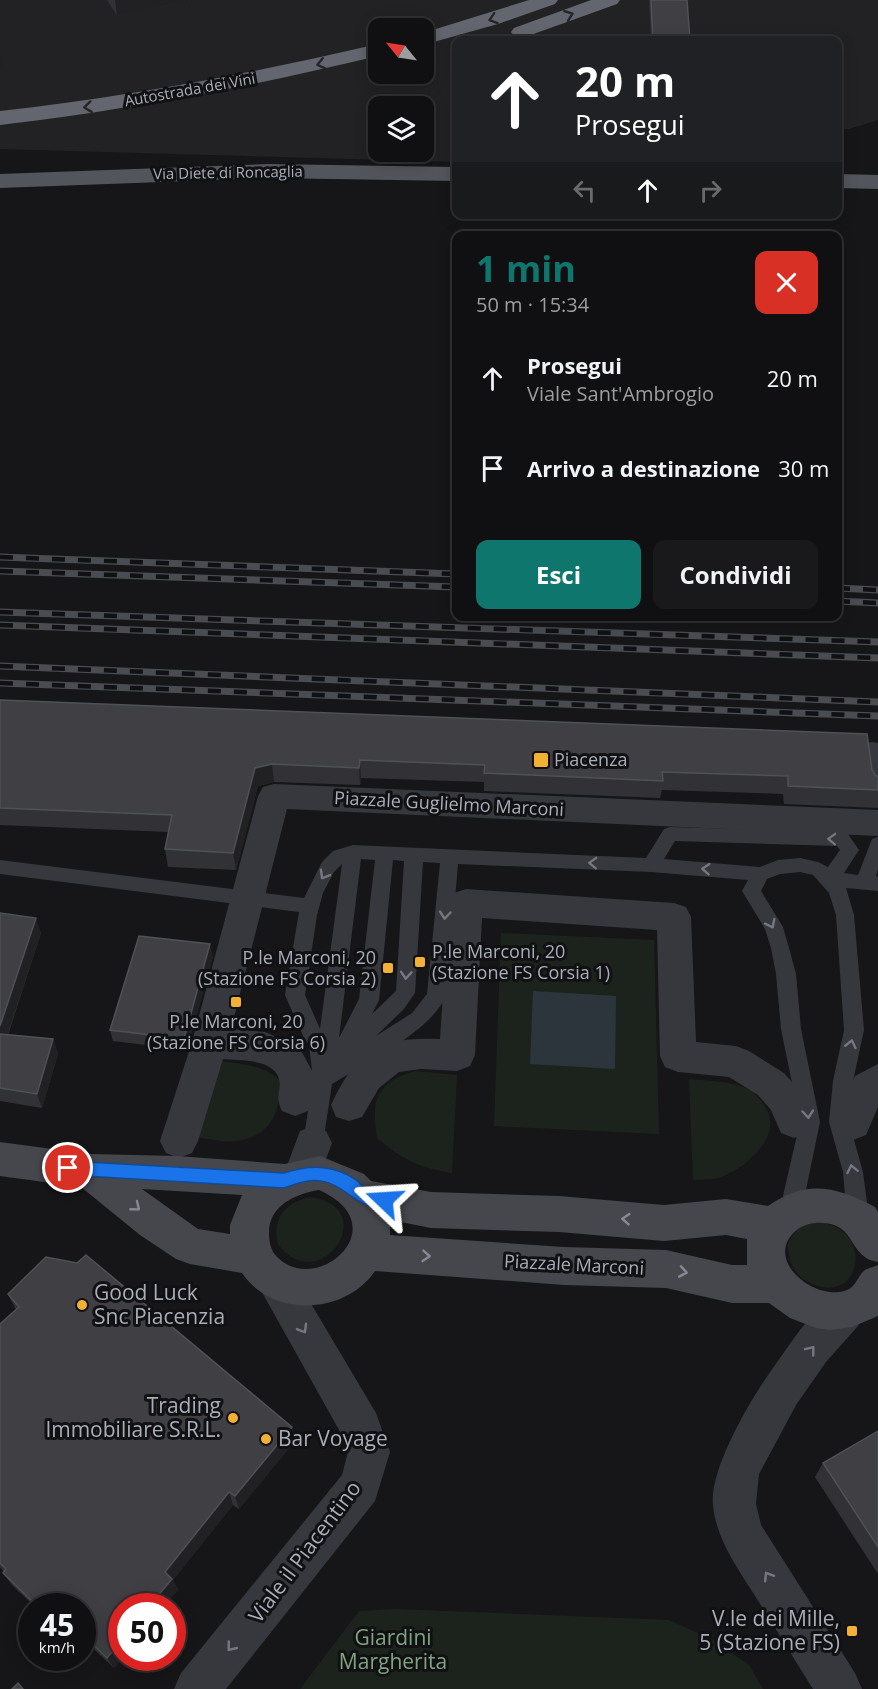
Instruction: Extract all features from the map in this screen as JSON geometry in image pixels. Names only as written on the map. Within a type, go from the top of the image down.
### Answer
[{"type":"highway","points":[[434,36],[491,20],[548,0]]},
{"type":"highway","points":[[509,36],[610,0]]},
{"type":"highway","name":"Autostrada dei Vini","points":[[0,118],[134,101],[275,75],[368,53]]},
{"type":"main road","name":"Via Diete di Roncaglia","points":[[0,181],[270,171],[452,174]]},
{"type":"main road","points":[[842,181],[878,182]]},
{"type":"main road","points":[[0,1159],[90,1171],[187,1173],[300,1166],[336,1177],[351,1185],[363,1197],[371,1213],[373,1225],[367,1252],[357,1267],[343,1278],[326,1285],[308,1288],[290,1286],[264,1267],[190,1246],[154,1222],[90,1171]]},
{"type":"main road","points":[[264,1267],[250,1240],[250,1222],[257,1205],[268,1191],[300,1166]]},
{"type":"main road","points":[[363,1197],[431,1210],[559,1214],[664,1222],[726,1217],[781,1217]]},
{"type":"main road","points":[[865,1302],[808,1307],[792,1298],[778,1284],[769,1270],[765,1257],[765,1242],[767,1231],[781,1217],[809,1204],[825,1204],[848,1212],[871,1232]]},
{"type":"main road","name":"Piazzale Marconi","points":[[367,1252],[564,1266],[666,1269],[732,1284],[778,1284]]},
{"type":"street","name":"Piazzale Guglielmo Marconi","points":[[179,1141],[210,1042],[274,796],[878,823]]},
{"type":"street","points":[[349,1105],[368,1073],[390,1058],[408,1053],[457,1055],[466,903],[674,917],[678,1056],[736,1062],[771,1083],[785,1100],[794,1121]]},
{"type":"street","points":[[210,1042],[265,1048],[286,1058],[298,1078],[309,1090]]},
{"type":"street","points":[[853,1123],[868,1087],[878,1080]]},
{"type":"street","name":"Viale il Piacentino","points":[[197,1689],[360,1486],[369,1452],[362,1428],[264,1267]]},
{"type":"street","points":[[839,1689],[742,1534],[734,1504],[738,1470],[781,1391],[812,1348],[865,1302]]},
{"type":"lane","points":[[872,748],[878,787]]},
{"type":"lane","points":[[651,865],[670,834],[842,839],[850,850],[830,879]]},
{"type":"lane","points":[[830,879],[871,883],[878,844]]},
{"type":"lane","points":[[300,1166],[309,1090],[353,852]]},
{"type":"lane","points":[[309,1090],[320,1042],[311,1032],[295,994],[310,906],[328,867],[339,856],[353,852],[414,854],[651,865],[761,874],[778,867],[800,865],[818,869],[830,879],[838,891],[845,915],[854,1030],[843,1081],[839,1122],[871,1232]]},
{"type":"lane","points":[[309,1090],[363,1015],[369,1000],[385,853]]},
{"type":"lane","points":[[309,1090],[405,993],[414,854]]},
{"type":"lane","points":[[309,1090],[419,1019],[433,1004],[437,994],[450,857]]},
{"type":"lane","points":[[0,867],[310,906]]},
{"type":"lane","points":[[761,874],[751,891],[774,927],[780,948],[786,974],[791,1029],[810,1122],[781,1217]]},
{"type":"shaded area","points":[[0,0],[878,0],[878,120],[842,129],[842,36],[452,36],[452,162],[434,161],[434,96],[368,96],[368,159],[0,149]]},
{"type":"shaded area","points":[[533,991],[616,996],[615,1069],[530,1064]]},
{"type":"green space","points":[[501,933],[654,940],[659,1134],[494,1126]]},
{"type":"green space","points":[[220,1061],[259,1068],[280,1080],[276,1112],[272,1121],[258,1134],[237,1141],[194,1137]]},
{"type":"green space","points":[[415,1071],[457,1075],[452,1173],[412,1162],[377,1138],[375,1113],[379,1094],[392,1081]]},
{"type":"green space","points":[[689,1079],[727,1083],[748,1089],[759,1098],[769,1116],[770,1127],[767,1138],[760,1148],[741,1166],[721,1177],[693,1180]]},
{"type":"green space","points":[[310,1197],[332,1204],[342,1216],[343,1231],[337,1245],[326,1256],[311,1262],[294,1258],[278,1244],[277,1235],[282,1213],[294,1203]]},
{"type":"green space","points":[[809,1222],[831,1225],[846,1234],[854,1247],[855,1262],[851,1275],[841,1284],[827,1288],[808,1282],[792,1266],[788,1243],[799,1227]]},
{"type":"green space","name":"Giardini Margherita","points":[[395,1609],[669,1620],[711,1639],[749,1665],[763,1689],[300,1689],[359,1611]]},
{"type":"building","points":[[651,0],[687,0],[690,36],[653,36]]},
{"type":"building","points":[[0,700],[867,734],[872,770],[878,776],[878,790],[788,786],[788,776],[662,772],[663,781],[484,773],[485,765],[360,760],[359,768],[272,764],[255,768],[233,853],[165,849],[172,815],[0,808]]},
{"type":"building","points":[[0,913],[36,918],[0,1026]]},
{"type":"building","points":[[139,936],[210,944],[184,1039],[110,1030]]},
{"type":"building","points":[[0,1034],[53,1039],[37,1094],[0,1088]]},
{"type":"building","points":[[86,1255],[292,1427],[235,1496],[229,1492],[165,1572],[172,1579],[160,1593],[108,1593],[107,1658],[96,1647],[96,1593],[24,1593],[3,1573],[6,1569],[0,1563],[0,1324],[19,1307],[8,1294],[46,1257],[77,1263]]},
{"type":"building","points":[[878,1431],[878,1547],[823,1463]]},
{"type":"building","points":[[18,1683],[23,1689],[12,1689]]},
{"type":"railway","points":[[0,557],[452,574]]},
{"type":"railway","points":[[0,571],[452,587]]},
{"type":"railway","points":[[842,588],[878,590]]},
{"type":"railway","points":[[842,601],[878,603]]},
{"type":"railway","points":[[0,612],[878,642]]},
{"type":"railway","points":[[0,625],[878,658]]},
{"type":"railway","points":[[0,666],[878,702]]},
{"type":"railway","points":[[0,683],[878,716]]},
{"type":"place","name":"Piacenza","points":[[541,760]]},
{"type":"place","name":"P.le Marconi, 20 (Stazione FS Corsia 1)","points":[[420,962]]},
{"type":"place","name":"P.le Marconi, 20 (Stazione FS Corsia 2)","points":[[388,968]]},
{"type":"place","name":"P.le Marconi, 20 (Stazione FS Corsia 6)","points":[[236,1002]]},
{"type":"place","name":"Good Luck Snc Piacenzia","points":[[82,1305]]},
{"type":"place","name":"Trading Immobiliare S.R.L.","points":[[233,1418]]},
{"type":"place","name":"Bar Voyage","points":[[266,1439]]},
{"type":"place","name":"V.le dei Mille, 5 (Stazione FS)","points":[[852,1631]]},
{"type":"route","points":[[68,1168],[284,1180],[303,1174],[320,1173],[336,1177],[351,1185],[363,1197],[384,1200]]}]
